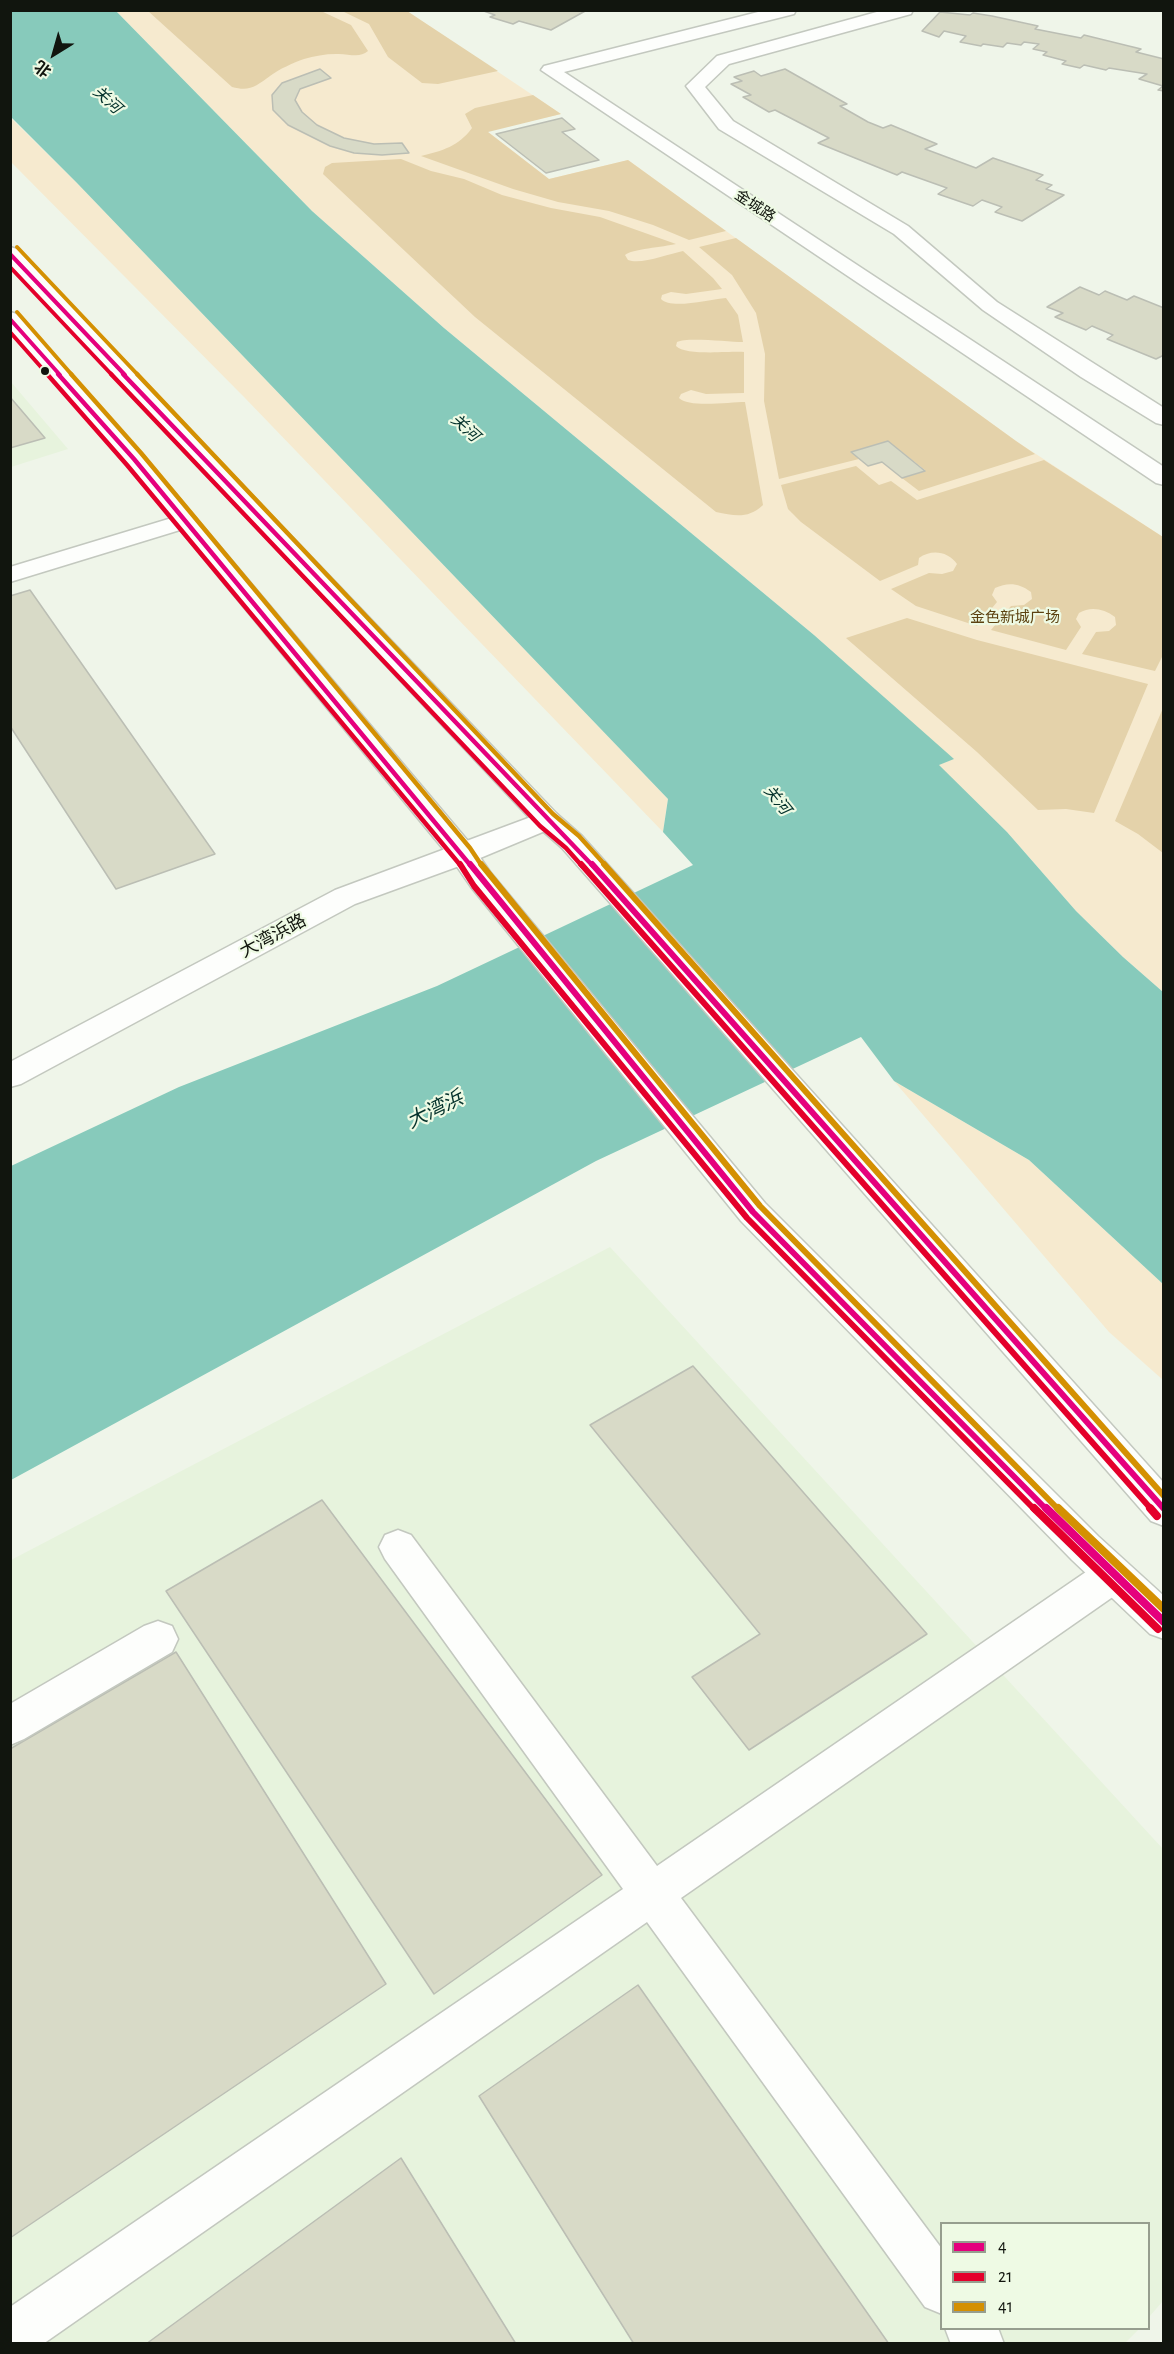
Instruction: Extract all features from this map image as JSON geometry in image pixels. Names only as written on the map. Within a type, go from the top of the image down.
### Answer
[{"type":"main road","name":"金城路","points":[[788,10],[550,70],[1164,478]]},
{"type":"main road","points":[[905,10],[723,60],[695,86],[726,125],[901,230],[990,306],[1089,372],[1164,418]]},
{"type":"main road","points":[[10,253],[548,820],[572,842],[1164,1510]]},
{"type":"main road","points":[[10,318],[185,521],[463,854],[753,1212],[1113,1575],[1164,1623]]},
{"type":"main road","points":[[10,575],[185,521]]},
{"type":"main road","name":"大湾浜路","points":[[10,1076],[345,897],[548,820]]},
{"type":"main road","points":[[398,1547],[940,2287]]},
{"type":"main road","points":[[10,2337],[1113,1575]]},
{"type":"main road","points":[[10,1726],[158,1639]]},
{"type":"main road","points":[[970,2330],[980,2343]]},
{"type":"shaded area","points":[[11,382],[68,449],[11,467]]},
{"type":"shaded area","points":[[610,1247],[1163,1849],[1163,2301],[1150,2316],[1150,2222],[940,2222],[940,2330],[1138,2330],[1125,2343],[11,2344],[11,1560]]},
{"type":"green space","name":"金色新城广场","points":[[116,11],[407,11],[561,114],[487,131],[549,179],[628,160],[1016,441],[1163,537],[1163,992],[1076,911],[1007,832],[938,765],[953,759],[814,635],[444,328],[312,211]]},
{"type":"green space","points":[[148,11],[321,11],[351,25],[368,51],[357,55],[328,54],[304,59],[274,73],[252,87],[244,89],[232,87]]},
{"type":"green space","points":[[342,11],[407,11],[498,71],[438,84],[422,83],[388,57],[369,24]]},
{"type":"green space","points":[[533,95],[561,114],[488,132],[549,179],[628,160],[726,231],[689,240],[653,225],[609,211],[558,202],[513,189],[421,156],[443,150],[467,134],[472,128],[465,114],[475,108]]},
{"type":"green space","points":[[10,117],[77,183],[668,799],[663,832],[245,398],[11,162]]},
{"type":"green space","points":[[401,159],[431,171],[464,179],[502,195],[551,208],[600,217],[676,244],[625,255],[628,260],[640,261],[683,251],[713,278],[722,289],[686,294],[671,292],[662,295],[661,299],[673,304],[682,304],[726,298],[738,315],[743,342],[689,340],[677,342],[676,346],[698,352],[744,352],[744,393],[706,394],[691,390],[681,394],[679,398],[700,404],[745,402],[763,505],[752,513],[741,515],[716,512],[475,317],[323,174],[325,167],[332,163]]},
{"type":"green space","points":[[736,238],[1035,454],[919,491],[902,478],[925,470],[888,441],[851,452],[859,459],[779,479],[764,401],[765,354],[756,313],[732,275],[699,247]]},
{"type":"green space","points":[[1044,460],[1163,537],[1163,655],[1155,671],[1082,654],[1096,632],[1109,631],[1116,625],[1115,617],[1102,610],[1093,609],[1079,613],[1076,619],[1081,627],[1066,650],[991,630],[1011,606],[1024,605],[1032,599],[1031,592],[1018,585],[1009,584],[995,588],[992,595],[997,602],[977,626],[916,606],[891,589],[929,573],[942,574],[953,571],[957,564],[949,556],[929,553],[919,558],[918,565],[880,581],[801,522],[788,509],[781,485],[856,466],[879,485],[891,481],[917,500]]},
{"type":"green space","points":[[907,618],[977,640],[1148,684],[1094,813],[1066,809],[1038,810],[977,752],[846,638]]},
{"type":"green space","points":[[1163,708],[1163,853],[1138,834],[1115,821]]},
{"type":"green space","points":[[894,1081],[1029,1160],[1163,1284],[1163,1380],[1109,1332]]},
{"type":"water","points":[[11,11],[116,11],[312,211],[444,328],[814,635],[954,759],[939,765],[1007,832],[1076,911],[1163,992],[1163,1284],[1029,1160],[894,1081],[861,1037],[596,1161],[11,1480],[11,1166],[179,1087],[437,986],[693,865],[663,832],[668,799],[11,117]]},
{"type":"building","points":[[481,10],[587,10],[551,30],[519,21],[513,24],[490,17],[495,15]]},
{"type":"building","points":[[940,12],[992,16],[1038,26],[1035,29],[1081,38],[1084,35],[1141,49],[1136,52],[1164,59],[1164,91],[1158,90],[1163,86],[1139,79],[1147,74],[1109,68],[1106,70],[1084,65],[1080,68],[1062,64],[1066,61],[1043,55],[1047,52],[1033,49],[1039,44],[1024,42],[1021,45],[1007,43],[1003,47],[983,44],[981,46],[960,42],[966,36],[944,31],[939,37],[922,31]]},
{"type":"building","points":[[320,69],[331,78],[300,89],[295,100],[302,112],[317,125],[344,138],[374,144],[402,143],[409,153],[382,155],[354,153],[330,146],[288,125],[273,110],[272,95],[282,83]]},
{"type":"building","points":[[785,69],[847,104],[840,106],[868,122],[883,128],[891,125],[937,144],[925,149],[976,168],[993,158],[1043,175],[1036,180],[1052,185],[1046,189],[1064,195],[1022,221],[995,212],[1002,207],[982,200],[973,206],[938,194],[947,188],[902,172],[897,175],[818,143],[829,138],[775,110],[769,112],[743,97],[751,95],[731,84],[742,81],[734,77],[754,71],[761,76]]},
{"type":"building","points":[[562,118],[575,129],[562,132],[599,160],[546,173],[496,134]]},
{"type":"building","points":[[1080,287],[1099,295],[1105,291],[1127,300],[1134,296],[1164,308],[1164,355],[1156,359],[1107,339],[1113,335],[1092,326],[1086,330],[1055,317],[1063,313],[1047,307]]},
{"type":"building","points":[[10,397],[45,438],[10,448]]},
{"type":"building","points":[[888,441],[925,471],[902,478],[882,462],[868,466],[851,452]]},
{"type":"building","points":[[30,590],[215,854],[116,889],[10,726],[10,596]]},
{"type":"building","points":[[693,1366],[927,1634],[749,1750],[692,1677],[760,1634],[590,1425]]},
{"type":"building","points":[[322,1500],[602,1875],[434,1994],[166,1591]]},
{"type":"building","points":[[176,1652],[386,1984],[10,2238],[10,1749]]},
{"type":"building","points":[[638,1985],[889,2344],[634,2344],[479,2096]]},
{"type":"building","points":[[401,2158],[516,2344],[146,2344]]},
{"type":"transit line","name":"41","points":[[17,247],[553,814],[579,836],[1164,1496]]},
{"type":"transit line","name":"4","points":[[10,254],[547,820],[572,842],[1164,1509]]},
{"type":"transit line","name":"21","points":[[10,267],[540,826],[566,848],[1157,1516]]},
{"type":"transit line","name":"41","points":[[17,312],[141,453],[470,848],[488,875],[760,1206],[1091,1542],[1164,1609]]},
{"type":"transit line","name":"4","points":[[10,319],[134,459],[463,854],[481,880],[753,1212],[1085,1548],[1164,1622]]},
{"type":"transit line","name":"21","points":[[10,332],[127,465],[456,859],[474,886],[747,1218],[1079,1554],[1158,1629]]},
{"type":"water label","name":"关河","points":[[107,100]]},
{"type":"water label","name":"关河","points":[[465,428]]},
{"type":"water label","name":"关河","points":[[777,800]]},
{"type":"water label","name":"大湾浜","points":[[435,1110]]}]
